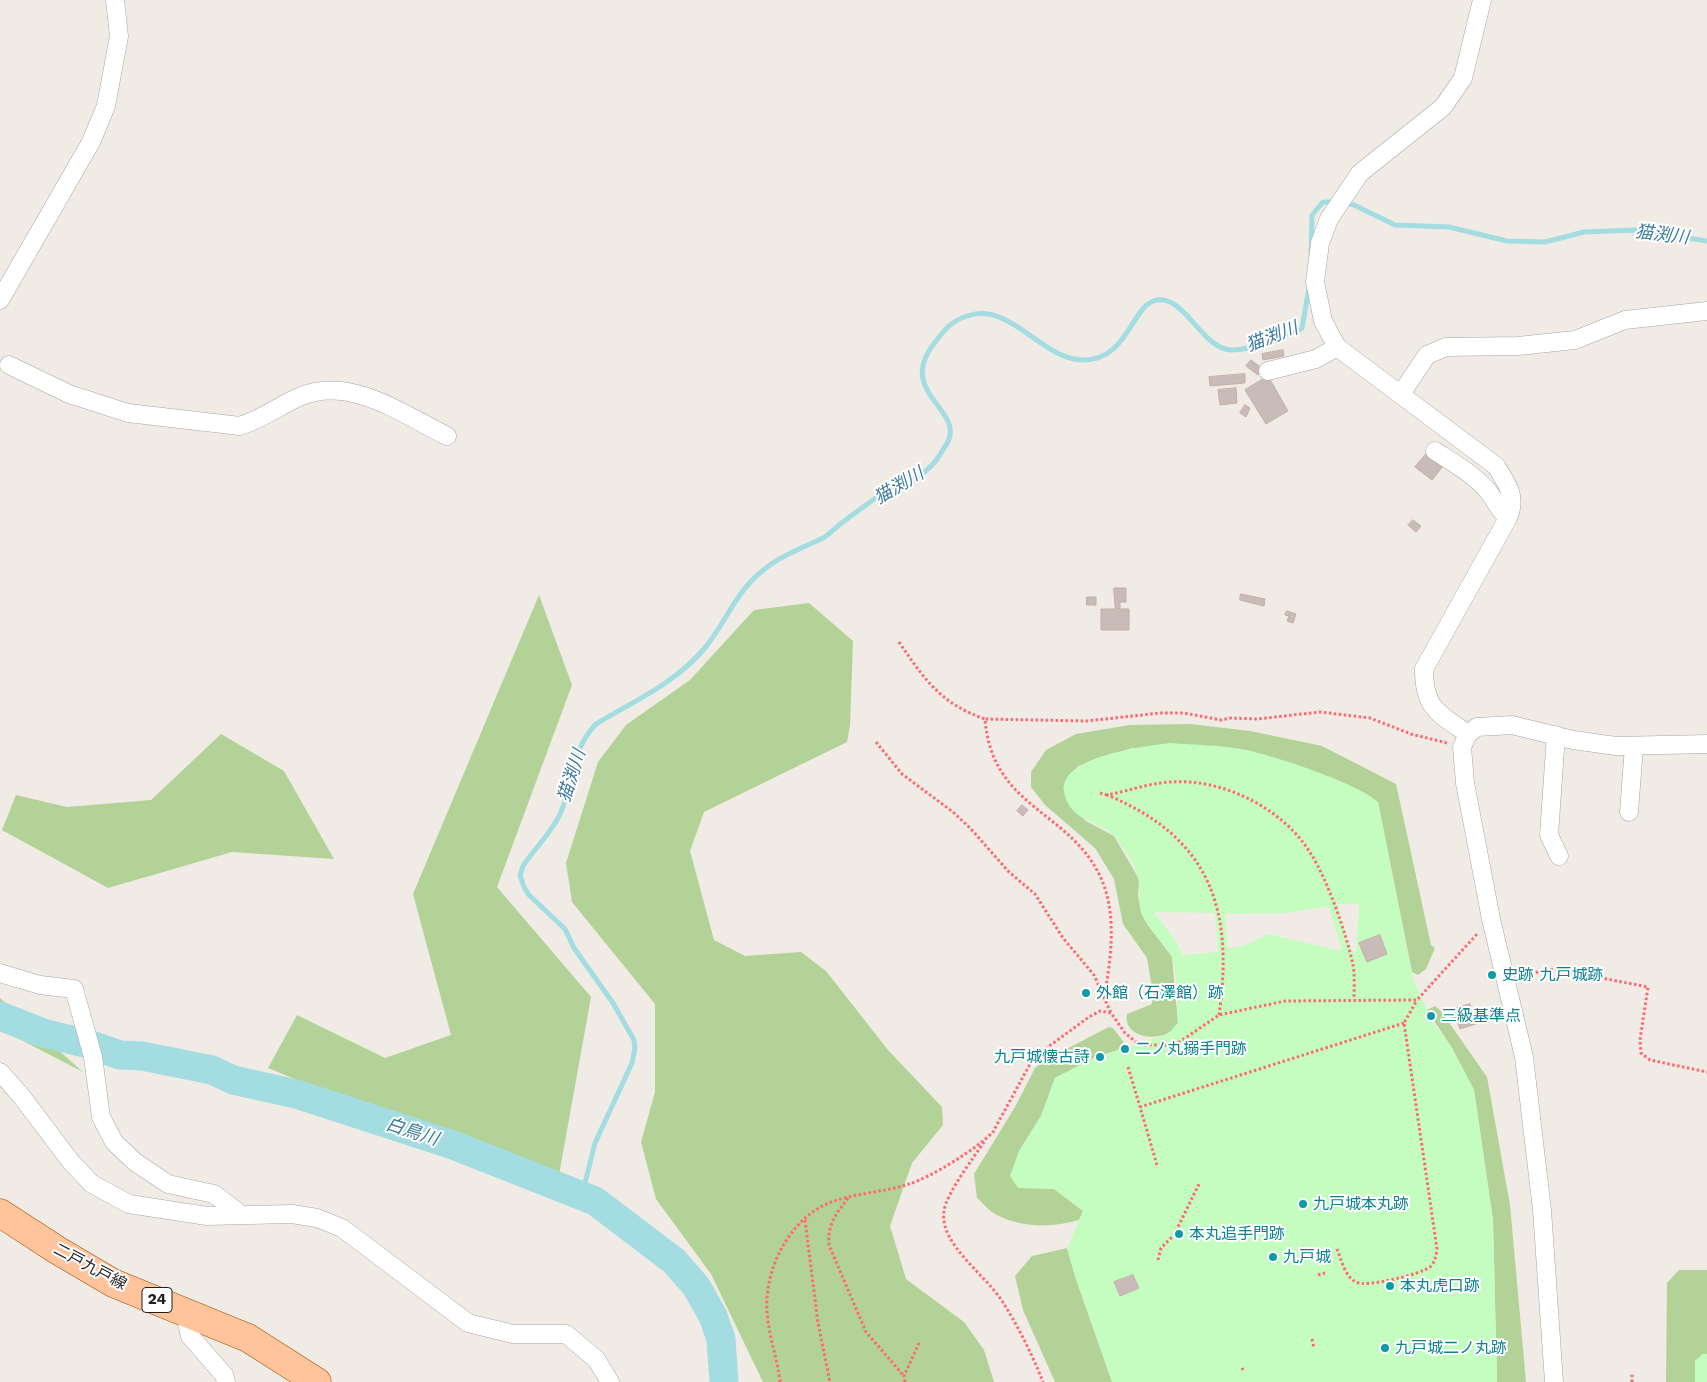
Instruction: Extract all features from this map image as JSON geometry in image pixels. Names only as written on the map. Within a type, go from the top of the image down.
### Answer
[{"type":"main road","name":"二戸九戸線","points":[[0,1213],[113,1283],[184,1310],[248,1338],[317,1382]]},
{"type":"street","points":[[0,300],[91,142],[106,106],[119,36],[115,0]]},
{"type":"street","points":[[1465,740],[1431,707],[1424,688],[1424,669],[1508,518],[1512,508],[1512,492],[1496,466],[1337,347],[1322,321],[1315,282],[1320,243],[1329,220],[1360,173],[1443,107],[1463,78],[1482,0]]},
{"type":"street","points":[[1401,394],[1427,355],[1446,347],[1518,346],[1575,340],[1625,320],[1707,311]]},
{"type":"street","points":[[1268,371],[1316,359],[1337,347]]},
{"type":"street","points":[[3,368],[69,394],[128,413],[240,426],[257,421],[298,398],[314,392],[343,391],[363,394],[447,436]]},
{"type":"street","points":[[1435,451],[1462,468],[1487,489],[1499,511],[1508,518]]},
{"type":"street","points":[[1554,1382],[1542,1210],[1524,1057],[1491,919],[1465,783],[1465,740],[1477,727],[1512,725],[1607,745],[1707,744]]},
{"type":"street","points":[[1556,735],[1549,835],[1559,856]]},
{"type":"street","points":[[1629,812],[1634,746]]},
{"type":"street","points":[[0,973],[40,985],[74,989],[93,1057],[101,1117],[114,1142],[135,1162],[168,1184],[214,1194],[240,1214]]},
{"type":"street","points":[[0,1072],[22,1097],[71,1162],[92,1184],[129,1204],[207,1216],[292,1214],[317,1218],[342,1228],[468,1323],[512,1334],[566,1334],[596,1359],[610,1382]]},
{"type":"street","points":[[184,1310],[190,1336],[224,1375],[226,1382]]},
{"type":"path","points":[[899,642],[916,668],[950,703],[959,710],[985,719],[1087,721],[1160,713],[1184,713],[1221,720],[1231,718],[1257,719],[1320,712],[1370,718],[1411,734],[1465,740]]},
{"type":"path","points":[[985,719],[993,756],[999,771],[1006,780],[1082,850],[1100,875],[1109,912],[1111,955],[1104,998]]},
{"type":"path","points":[[876,742],[902,774],[953,812],[971,828],[1009,872],[1034,894],[1063,938],[1094,974],[1111,1013],[1125,1033],[1136,1042],[1175,1046],[1219,1015],[1285,1001],[1417,1000]]},
{"type":"path","points":[[1107,795],[1171,782],[1201,784],[1233,792],[1263,808],[1290,829],[1311,853],[1329,890],[1353,965],[1354,999]]},
{"type":"path","points":[[1100,793],[1131,805],[1171,834],[1189,851],[1213,892],[1223,932],[1219,1015]]},
{"type":"path","points":[[1337,1249],[1347,1274],[1355,1282],[1368,1285],[1424,1270],[1435,1259],[1438,1249],[1404,1023],[1417,1000],[1491,919]]},
{"type":"path","points":[[1505,978],[1555,969],[1648,987],[1640,1040],[1641,1052],[1650,1060],[1707,1072]]},
{"type":"path","points":[[1043,1382],[1032,1354],[1001,1300],[945,1231],[944,1210],[960,1178],[993,1132],[1030,1064],[1041,1052],[1089,1017],[1100,1012],[1111,1013]]},
{"type":"path","points":[[1140,1106],[1404,1023]]},
{"type":"path","points":[[1128,1067],[1157,1165]]},
{"type":"path","points":[[780,1382],[771,1337],[768,1291],[783,1244],[817,1208],[836,1200],[910,1184],[948,1165],[985,1141]]},
{"type":"path","points":[[1158,1260],[1161,1248],[1174,1235],[1200,1182]]},
{"type":"path","points":[[848,1198],[832,1220],[828,1231],[828,1245],[866,1332],[904,1376],[905,1382]]},
{"type":"path","points":[[805,1220],[815,1307],[830,1382]]},
{"type":"path","points":[[1318,1275],[1325,1273]]},
{"type":"path","points":[[1312,1339],[1314,1348]]},
{"type":"path","points":[[904,1376],[919,1343]]},
{"type":"path","points":[[1632,1373],[1632,1382]]},
{"type":"green space","points":[[539,595],[572,685],[497,887],[591,997],[557,1186],[268,1068],[297,1015],[385,1058],[451,1035],[413,894]]},
{"type":"green space","points":[[809,603],[853,641],[850,725],[847,742],[704,812],[690,851],[714,940],[745,956],[801,952],[826,971],[888,1050],[942,1107],[943,1125],[912,1163],[890,1226],[906,1279],[964,1322],[984,1350],[994,1382],[763,1382],[711,1274],[656,1199],[641,1142],[655,1092],[655,1004],[572,902],[566,863],[598,762],[626,725],[690,680],[754,610]]},
{"type":"green space","points":[[1190,724],[1250,731],[1322,746],[1396,784],[1431,945],[1435,948],[1426,969],[1418,975],[1412,972],[1378,802],[1132,748],[1078,766],[1064,791],[1073,809],[1086,821],[1114,836],[1139,880],[1138,896],[1142,914],[1172,957],[1178,1023],[1168,1033],[1153,1037],[1139,1034],[1129,1027],[1127,1014],[1152,1004],[1153,994],[1147,958],[1123,924],[1114,879],[1095,848],[1045,805],[1031,787],[1031,772],[1046,750],[1076,734],[1130,725]]},
{"type":"green space","points":[[221,734],[284,771],[334,859],[232,852],[108,888],[2,830],[16,795],[67,807],[151,800]]},
{"type":"green space","points":[[1170,743],[1237,748],[1259,753],[1335,779],[1378,802],[1413,979],[1433,1022],[1452,1048],[1474,1090],[1493,1220],[1497,1382],[1112,1382],[1067,1248],[1083,1211],[1054,1189],[1018,1188],[1010,1176],[1019,1151],[1041,1116],[1055,1078],[1096,1057],[1168,1034],[1178,1023],[1176,978],[1173,961],[1168,950],[1148,926],[1142,915],[1139,882],[1133,865],[1116,838],[1110,832],[1073,810],[1067,802],[1064,792],[1066,780],[1075,770],[1089,761],[1125,750]],"holes":[[[1337,904],[1359,904],[1356,953],[1351,952]],[[1329,906],[1342,951],[1268,934],[1243,946],[1228,948],[1225,914],[1287,913]],[[1154,912],[1215,913],[1218,952],[1183,955],[1173,937]]]},
{"type":"green space","points":[[0,998],[83,1072],[0,1029]]},
{"type":"green space","points":[[1435,1006],[1441,1011],[1487,1077],[1510,1205],[1526,1382],[1497,1382],[1493,1220],[1474,1090],[1452,1048],[1427,1010]]},
{"type":"green space","points":[[1109,1027],[1113,1028],[1123,1041],[1124,1048],[1096,1057],[1055,1078],[1041,1116],[1019,1151],[1018,1187],[1054,1189],[1083,1211],[1079,1220],[1047,1225],[1026,1224],[1005,1219],[990,1211],[977,1198],[974,1174],[1015,1107],[1035,1068],[1045,1060]]},
{"type":"green space","points":[[1067,1248],[1112,1382],[1055,1382],[1023,1310],[1015,1276],[1032,1256]]},
{"type":"green space","points":[[1679,1270],[1707,1270],[1707,1354],[1703,1354],[1695,1361],[1695,1382],[1666,1382],[1667,1283]]},
{"type":"green space","points":[[1703,1354],[1707,1354],[1707,1382],[1695,1382],[1695,1361]]},
{"type":"building","points":[[1283,350],[1284,356],[1263,360],[1262,354]]},
{"type":"building","points":[[1251,360],[1263,369],[1258,375],[1246,366]]},
{"type":"building","points":[[1245,374],[1245,383],[1210,386],[1209,377]]},
{"type":"building","points":[[1268,376],[1288,411],[1266,424],[1245,390]]},
{"type":"building","points":[[1236,388],[1237,403],[1220,405],[1218,390]]},
{"type":"building","points":[[1245,405],[1250,408],[1246,417],[1240,413]]},
{"type":"building","points":[[1427,453],[1443,466],[1432,480],[1415,467]]},
{"type":"building","points":[[1413,520],[1421,526],[1416,532],[1408,525]]},
{"type":"building","points":[[1114,588],[1126,588],[1126,602],[1120,602],[1120,609],[1129,609],[1129,630],[1101,630],[1101,609],[1115,609]]},
{"type":"building","points":[[1241,594],[1265,599],[1264,606],[1240,600]]},
{"type":"building","points":[[1087,597],[1096,597],[1096,605],[1087,605]]},
{"type":"building","points":[[1287,611],[1296,614],[1293,623],[1287,621],[1289,616],[1285,615]]},
{"type":"building","points":[[1022,805],[1028,810],[1023,816],[1017,811]]},
{"type":"building","points":[[1380,935],[1387,954],[1367,962],[1359,943]]},
{"type":"building","points":[[1470,1004],[1476,1024],[1460,1029],[1457,1020],[1453,1021],[1449,1010]]},
{"type":"building","points":[[1133,1275],[1139,1288],[1120,1296],[1114,1282]]},
{"type":"waterway","name":"猫渕川","points":[[1311,254],[1312,215],[1323,202],[1335,202]]},
{"type":"waterway","name":"猫渕川","points":[[1344,203],[1354,205],[1395,225],[1449,227],[1507,241],[1545,242],[1584,232],[1636,230],[1707,241]]},
{"type":"waterway","name":"猫渕川","points":[[582,1195],[595,1143],[632,1063],[635,1048],[634,1040],[613,1003],[574,948],[565,929],[529,895],[520,875],[523,866],[558,819],[577,755],[588,734],[596,724],[667,682],[692,661],[704,649],[744,589],[768,566],[828,535],[880,495],[924,473],[933,464],[950,435],[949,423],[926,389],[922,375],[925,360],[936,341],[957,320],[967,316],[982,314],[997,316],[1052,350],[1066,357],[1081,360],[1097,358],[1109,352],[1119,343],[1148,304],[1157,300],[1167,301],[1185,313],[1210,340],[1220,347],[1240,350],[1302,328],[1309,288]]},
{"type":"waterway","name":"白鳥川","points":[[0,1016],[43,1033],[88,1044],[120,1055],[142,1056],[212,1070],[233,1080],[296,1094],[453,1145],[595,1201],[674,1261],[696,1286],[713,1316],[721,1339],[724,1382]]},
{"type":"place","name":"史跡 九戸城跡","points":[[1492,975]]},
{"type":"place","name":"外館（石澤館）跡","points":[[1086,993]]},
{"type":"place","name":"三級基準点","points":[[1431,1016]]},
{"type":"place","name":"二ノ丸搦手門跡","points":[[1125,1049]]},
{"type":"place","name":"九戸城懐古詩","points":[[1100,1057]]},
{"type":"place","name":"九戸城本丸跡","points":[[1303,1204]]},
{"type":"place","name":"本丸追手門跡","points":[[1179,1234]]},
{"type":"place","name":"九戸城","points":[[1273,1257]]},
{"type":"place","name":"本丸虎口跡","points":[[1390,1286]]},
{"type":"place","name":"九戸城二ノ丸跡","points":[[1385,1348]]}]
